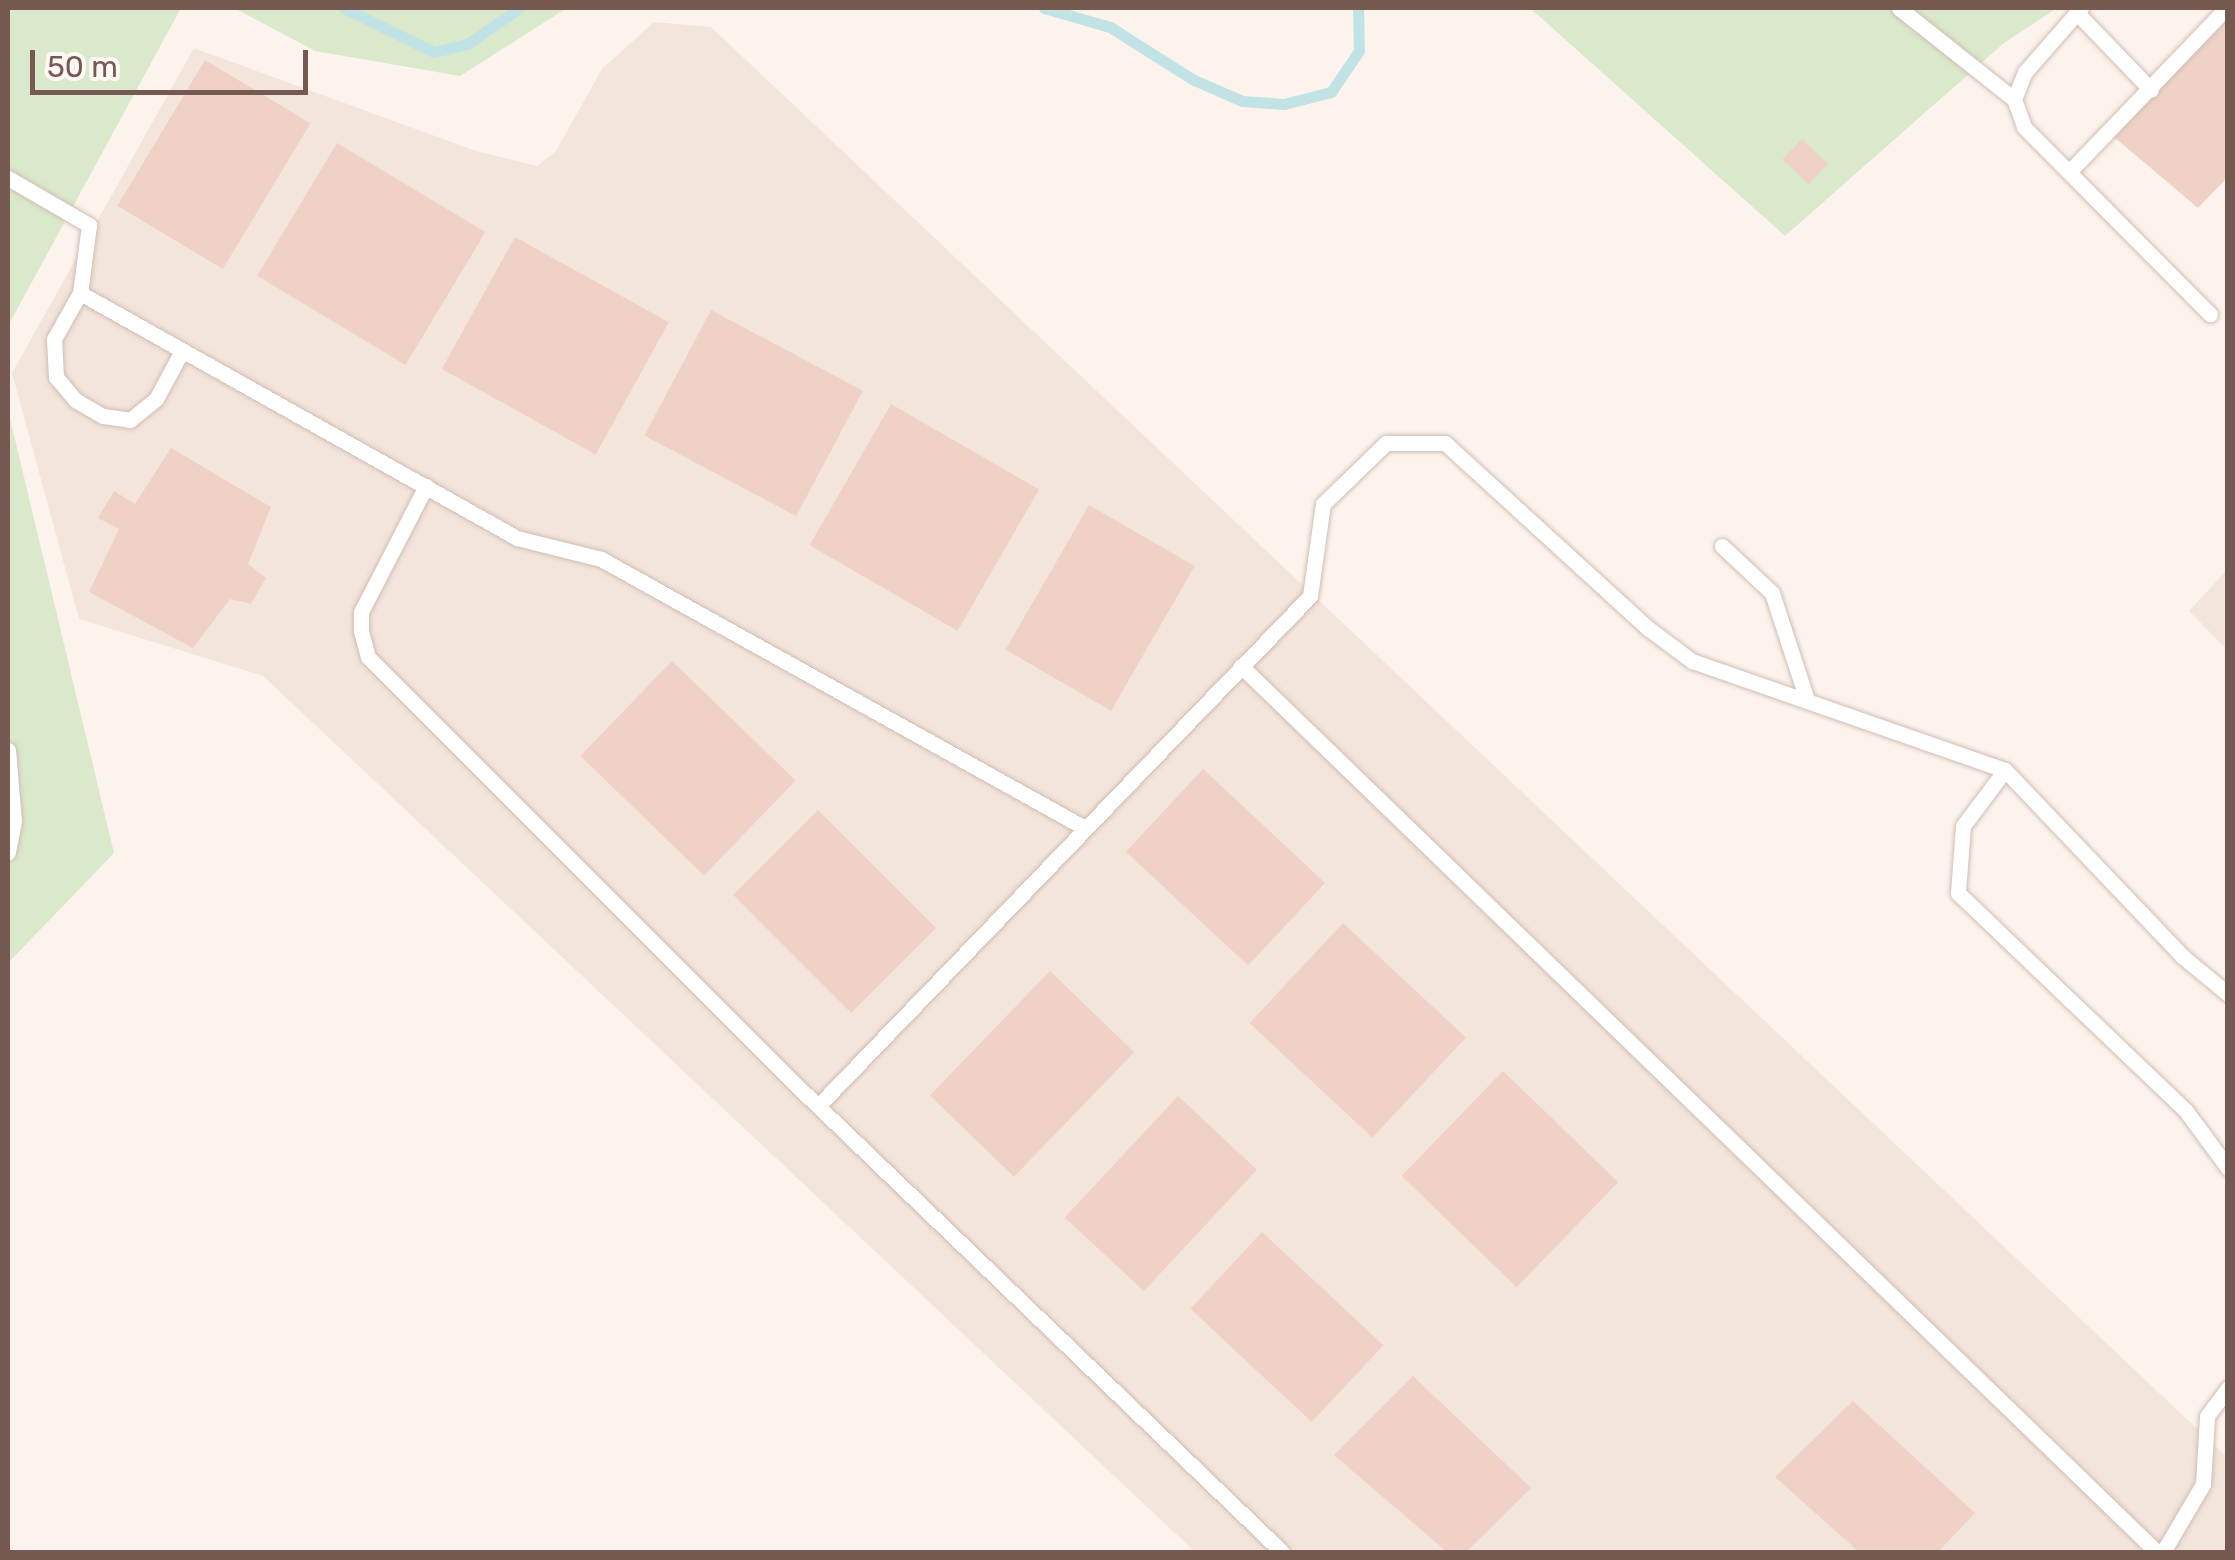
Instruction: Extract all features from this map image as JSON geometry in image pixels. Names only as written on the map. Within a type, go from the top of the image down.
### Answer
[{"type":"lane","points":[[1899,8],[2014,99],[2024,127],[2210,314]]},
{"type":"lane","points":[[2069,172],[2224,8]]},
{"type":"lane","points":[[2014,99],[2025,72],[2078,10],[2150,90]]},
{"type":"lane","points":[[8,178],[89,226],[80,293],[54,339],[56,377],[74,400],[103,416],[130,420],[156,399],[182,352]]},
{"type":"lane","points":[[80,293],[517,538],[602,560],[1084,827]]},
{"type":"lane","points":[[818,1106],[1310,596],[1323,504],[1386,443],[1445,443],[1649,629],[1692,662],[2005,770],[2182,956],[2228,994]]},
{"type":"lane","points":[[426,486],[361,612],[360,631],[368,657],[818,1106],[1282,1552]]},
{"type":"lane","points":[[1722,546],[1772,593],[1808,700]]},
{"type":"lane","points":[[1242,666],[2160,1552],[2203,1484],[2207,1416],[2228,1388]]},
{"type":"lane","points":[[8,750],[14,822],[8,852]]},
{"type":"lane","points":[[2005,770],[1962,826],[1958,893],[2186,1111],[2228,1168]]},
{"type":"shaded area","points":[[654,22],[711,27],[2227,1457],[2227,1552],[1195,1552],[263,676],[79,619],[12,373],[194,48],[476,151],[537,166],[556,151],[602,69]]},
{"type":"shaded area","points":[[2227,570],[2227,650],[2189,611]]},
{"type":"green space","points":[[8,8],[181,8],[8,326]]},
{"type":"green space","points":[[234,8],[567,8],[460,76],[315,51]]},
{"type":"green space","points":[[1530,8],[2057,8],[2004,43],[1785,236]]},
{"type":"green space","points":[[8,410],[114,853],[8,963]]},
{"type":"building","points":[[2228,18],[2228,177],[2198,208],[2114,137]]},
{"type":"building","points":[[205,60],[310,123],[223,269],[117,206]]},
{"type":"building","points":[[1802,139],[1828,164],[1808,184],[1783,159]]},
{"type":"building","points":[[337,143],[485,232],[405,365],[257,276]]},
{"type":"building","points":[[515,237],[669,322],[596,454],[442,369]]},
{"type":"building","points":[[711,310],[863,391],[796,516],[644,435]]},
{"type":"building","points":[[891,404],[1039,489],[958,631],[810,545]]},
{"type":"building","points":[[171,448],[271,507],[248,564],[266,578],[251,604],[230,599],[193,648],[89,592],[119,529],[98,518],[114,491],[135,504]]},
{"type":"building","points":[[1089,505],[1195,566],[1111,711],[1006,650]]},
{"type":"building","points":[[672,661],[796,780],[704,875],[580,756]]},
{"type":"building","points":[[1203,769],[1325,883],[1248,966],[1126,852]]},
{"type":"building","points":[[818,810],[936,928],[851,1013],[733,895]]},
{"type":"building","points":[[1343,923],[1466,1038],[1372,1138],[1250,1023]]},
{"type":"building","points":[[1050,971],[1134,1052],[1014,1177],[930,1095]]},
{"type":"building","points":[[1503,1071],[1618,1182],[1517,1287],[1402,1176]]},
{"type":"building","points":[[1178,1096],[1257,1170],[1144,1291],[1065,1217]]},
{"type":"building","points":[[1262,1232],[1383,1345],[1312,1422],[1190,1309]]},
{"type":"building","points":[[1413,1376],[1531,1488],[1466,1552],[1447,1552],[1334,1455]]},
{"type":"building","points":[[1853,1401],[1975,1513],[1938,1552],[1859,1552],[1775,1477]]},
{"type":"waterway","points":[[344,8],[434,52],[469,43],[519,8]]},
{"type":"waterway","points":[[1044,8],[1110,27],[1192,79],[1242,101],[1284,104],[1331,92],[1359,51],[1358,8]]}]
